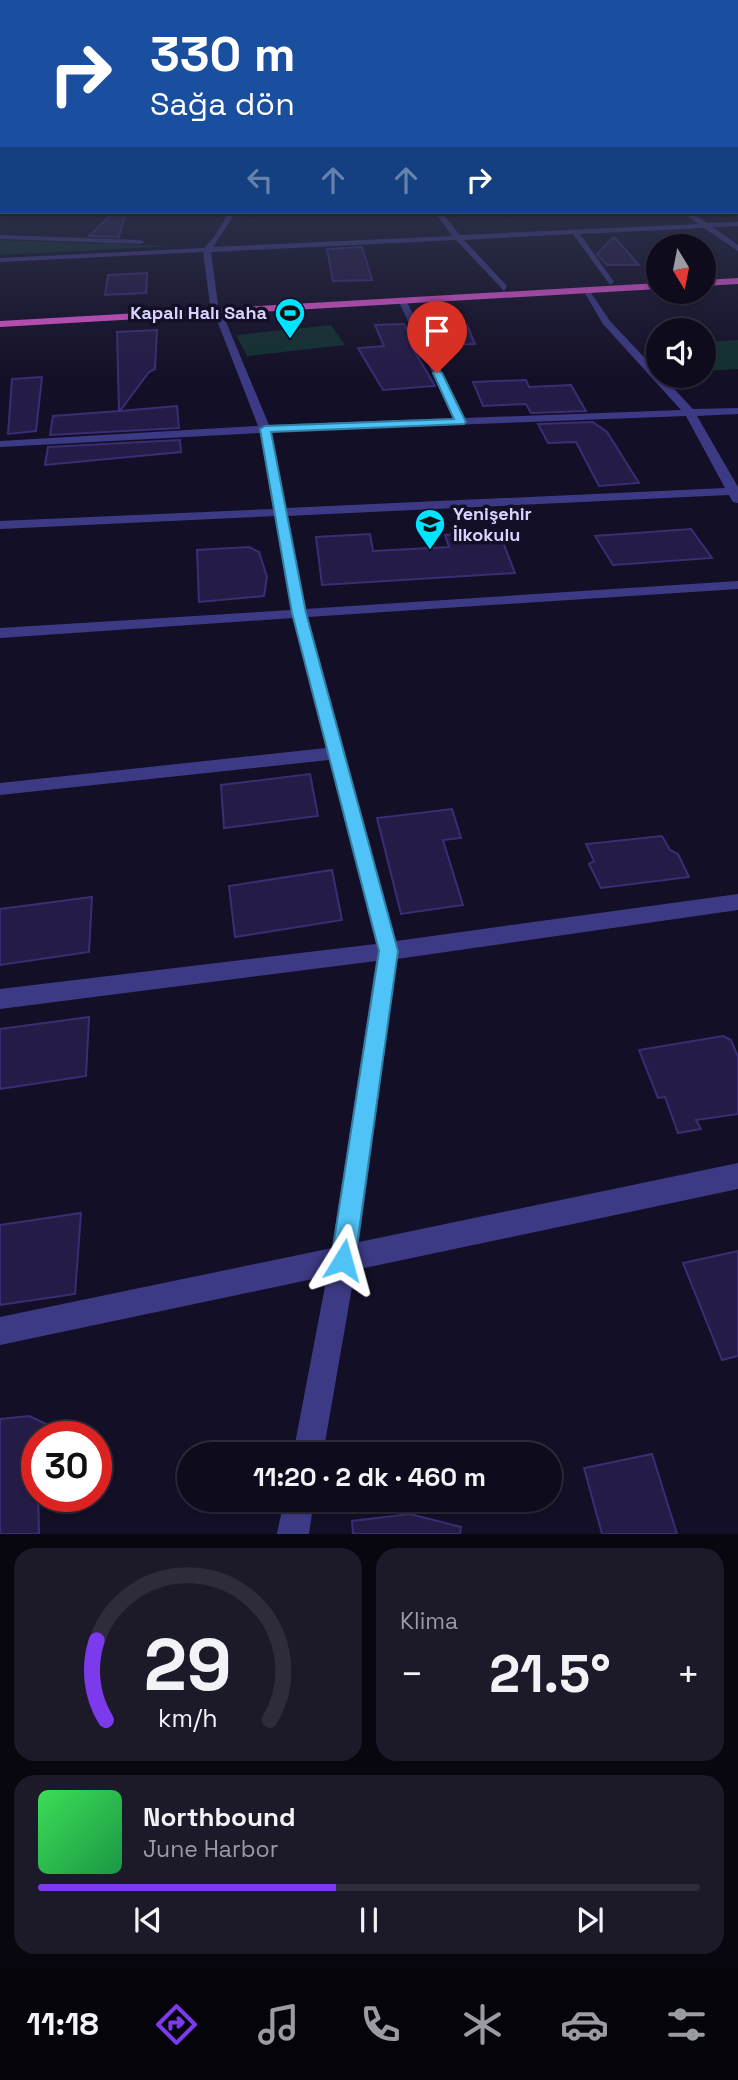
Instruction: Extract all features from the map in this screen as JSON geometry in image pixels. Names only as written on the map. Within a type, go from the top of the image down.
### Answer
[{"type":"highway","points":[[716,275],[738,274]]},
{"type":"highway","points":[[0,324],[215,307],[646,280]]},
{"type":"highway","points":[[716,282],[738,281]]},
{"type":"highway","points":[[0,316],[402,300],[646,287]]},
{"type":"street","points":[[217,236],[209,247],[215,307],[265,429],[299,613],[388,951],[343,1260],[310,1442]]},
{"type":"street","points":[[0,260],[209,247],[485,236]]},
{"type":"street","points":[[577,236],[610,282]]},
{"type":"street","points":[[718,236],[738,249]]},
{"type":"street","points":[[0,237],[209,247]]},
{"type":"street","points":[[458,237],[504,288]]},
{"type":"street","points":[[0,525],[736,495],[690,413],[606,322],[587,290]]},
{"type":"street","points":[[402,300],[461,422]]},
{"type":"street","points":[[0,444],[265,429],[738,411]]},
{"type":"street","points":[[0,633],[738,584]]},
{"type":"street","points":[[0,789],[336,753]]},
{"type":"street","points":[[0,999],[388,951],[738,902]]},
{"type":"street","points":[[0,1331],[738,1176]]},
{"type":"street","points":[[293,1534],[297,1512]]},
{"type":"green space","points":[[0,240],[174,246],[0,255]]},
{"type":"green space","name":"Kapalı Halı Saha","points":[[331,325],[345,345],[247,356],[236,335]]},
{"type":"green space","points":[[738,340],[738,369],[716,370],[716,341]]},
{"type":"building","points":[[614,237],[639,265],[607,265],[597,254]]},
{"type":"building","points":[[362,247],[372,280],[333,281],[327,249]]},
{"type":"building","points":[[147,273],[146,293],[105,295],[108,275]]},
{"type":"building","points":[[404,324],[417,347],[412,347],[435,386],[383,390],[358,348],[384,346],[375,325]]},
{"type":"building","points":[[467,325],[475,344],[432,346],[422,327]]},
{"type":"building","points":[[157,330],[155,369],[149,372],[120,411],[177,406],[179,428],[50,435],[53,416],[119,411],[117,332]]},
{"type":"building","points":[[42,377],[36,431],[8,434],[12,379]]},
{"type":"building","points":[[526,380],[529,387],[571,385],[586,411],[531,413],[526,404],[483,406],[473,382]]},
{"type":"building","points":[[593,422],[607,432],[639,483],[599,486],[576,442],[548,443],[538,424]]},
{"type":"building","points":[[180,440],[181,452],[45,465],[48,447]]},
{"type":"building","points":[[691,529],[712,558],[613,565],[595,536]]},
{"type":"building","points":[[499,532],[515,573],[322,585],[316,537],[370,534],[373,551],[449,547],[445,535]]},
{"type":"building","points":[[249,547],[259,552],[267,577],[264,596],[199,602],[197,550]]},
{"type":"building","points":[[310,774],[318,816],[224,828],[221,785]]},
{"type":"building","points":[[452,809],[461,838],[443,840],[463,905],[401,914],[377,818]]},
{"type":"building","points":[[662,836],[670,850],[678,854],[689,877],[601,888],[589,864],[594,861],[586,844]]},
{"type":"building","points":[[332,870],[342,920],[235,937],[229,886]]},
{"type":"building","points":[[92,897],[89,952],[0,965],[0,909]]},
{"type":"building","points":[[89,1017],[86,1076],[0,1089],[0,1029]]},
{"type":"building","points":[[723,1036],[731,1040],[738,1057],[738,1114],[696,1120],[701,1129],[678,1133],[665,1097],[658,1098],[639,1050]]},
{"type":"building","points":[[81,1213],[75,1294],[0,1305],[0,1225]]},
{"type":"building","points":[[738,1251],[738,1356],[722,1360],[683,1263]]},
{"type":"building","points":[[29,1416],[40,1421],[21,1421],[21,1512],[39,1512],[39,1534],[0,1534],[0,1419]]},
{"type":"building","points":[[652,1454],[677,1534],[602,1534],[584,1468]]},
{"type":"building","points":[[410,1514],[461,1527],[460,1534],[353,1534],[352,1521]]},
{"type":"place","name":"Kapalı Halı Saha","points":[[290,340]]},
{"type":"place","name":"Yenişehir İlkokulu","points":[[430,551]]},
{"type":"route","points":[[343,1260],[388,951],[299,613],[265,429],[461,422],[437,373]]}]
